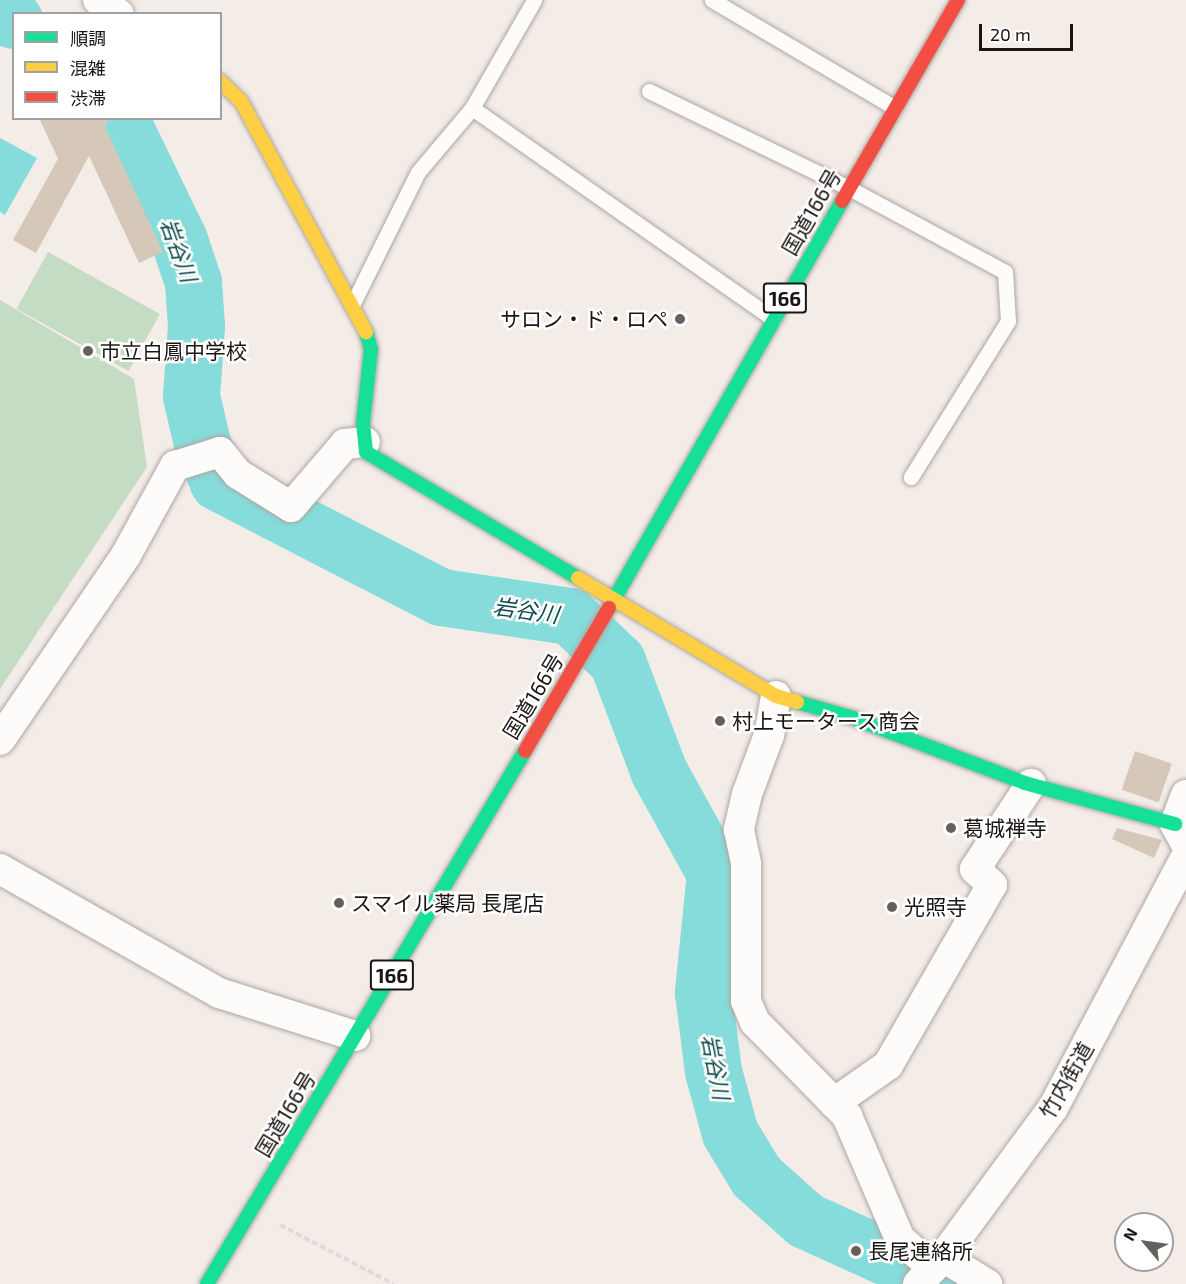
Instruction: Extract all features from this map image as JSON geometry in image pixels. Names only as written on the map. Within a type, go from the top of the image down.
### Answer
[{"type":"main road","name":"国道166号","points":[[207,1284],[576,665],[958,0]]},
{"type":"main road","points":[[222,83],[241,101],[352,304],[371,349],[363,423],[366,452],[615,597],[776,696],[853,718],[1031,784],[1181,834]]},
{"type":"street","points":[[98,0],[115,12]]},
{"type":"street","points":[[0,740],[126,555],[175,466],[220,452],[238,474],[291,507],[345,444],[365,442]]},
{"type":"street","points":[[776,696],[769,735],[747,794],[739,830],[746,864],[746,1001],[755,1022],[847,1116],[900,1239],[930,1271],[987,1284]]},
{"type":"street","points":[[834,1103],[888,1065],[992,885],[975,870],[1031,784]]},
{"type":"street","points":[[1181,834],[1186,795]]},
{"type":"street","name":"竹内街道","points":[[930,1271],[1053,1108],[1186,857]]},
{"type":"street","points":[[0,869],[219,993],[355,1036]]},
{"type":"lane","points":[[352,304],[418,172],[472,108],[534,0]]},
{"type":"lane","points":[[712,0],[896,108]]},
{"type":"lane","points":[[649,91],[849,188],[1005,272],[1008,321],[911,477]]},
{"type":"lane","points":[[472,108],[773,319]]},
{"type":"path","points":[[252,1210],[394,1284]]},
{"type":"green space","points":[[48,252],[160,314],[128,371],[16,309]]},
{"type":"green space","points":[[0,300],[134,379],[147,467],[0,689]]},
{"type":"water","points":[[0,138],[37,158],[5,215],[0,212]]},
{"type":"building","points":[[40,120],[109,120],[105,127],[163,252],[139,263],[89,156],[36,253],[13,240],[58,159]]},
{"type":"building","points":[[1135,751],[1172,764],[1159,802],[1122,790]]},
{"type":"building","points":[[1117,828],[1162,840],[1154,858],[1112,839]]},
{"type":"waterway","name":"岩谷川","points":[[0,16],[12,19]]},
{"type":"waterway","name":"岩谷川","points":[[121,120],[179,240],[193,282],[196,326],[191,396],[202,443],[218,482],[441,597],[570,616],[617,661],[659,772],[715,873],[703,992],[713,1071],[730,1133],[756,1176],[805,1220],[904,1265],[931,1284]]},
{"type":"traffic: fast","points":[[609,608],[842,201]]},
{"type":"traffic: fast","points":[[366,332],[371,349],[363,423],[366,452],[578,578]]},
{"type":"traffic: fast","points":[[797,702],[853,718],[1025,783],[1175,824]]},
{"type":"traffic: fast","points":[[207,1284],[525,751]]},
{"type":"traffic: slow","points":[[222,83],[241,101],[366,332]]},
{"type":"traffic: slow","points":[[578,578],[776,696],[797,702]]},
{"type":"traffic: jam","points":[[842,201],[958,0]]},
{"type":"traffic: jam","points":[[525,751],[609,608]]},
{"type":"place","name":"サロン・ド・ロペ","points":[[680,319]]},
{"type":"place","name":"市立白鳳中学校","points":[[88,351]]},
{"type":"place","name":"村上モータース商会","points":[[720,721]]},
{"type":"place","name":"葛城禅寺","points":[[951,828]]},
{"type":"place","name":"スマイル薬局 長尾店","points":[[339,903]]},
{"type":"place","name":"光照寺","points":[[892,907]]},
{"type":"place","name":"長尾連絡所","points":[[856,1251]]}]
